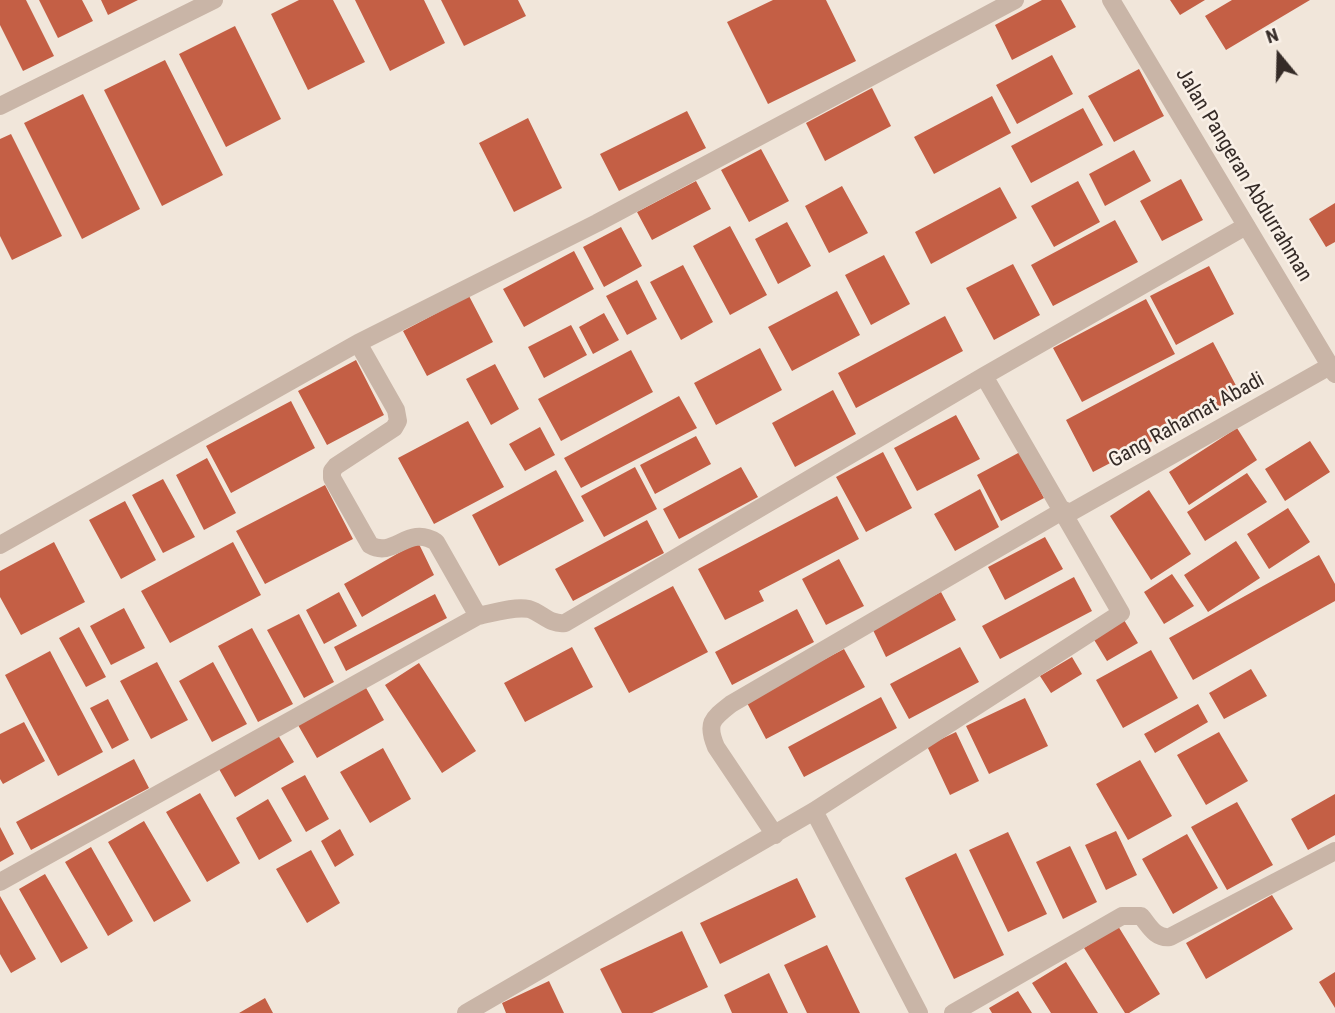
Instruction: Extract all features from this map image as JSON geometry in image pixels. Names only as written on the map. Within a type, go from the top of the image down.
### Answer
[{"type":"street","points":[[0,106],[214,0]]},
{"type":"street","points":[[0,545],[358,344],[597,223],[1015,0]]},
{"type":"street","name":"Jalan Pangeran Abdurrahman","points":[[1111,0],[1333,370]]},
{"type":"street","points":[[0,882],[478,616],[525,608],[556,624],[570,621],[984,376],[1246,226]]},
{"type":"street","points":[[358,344],[396,410],[398,421],[394,428],[335,466],[332,478],[370,545],[377,550],[416,536],[427,536],[436,542],[478,616]]},
{"type":"street","name":"Gang Rahamat Abadi","points":[[775,835],[716,747],[710,734],[714,717],[731,704],[1065,513],[1333,370]]},
{"type":"street","points":[[466,1013],[775,835],[1121,613],[984,376]]},
{"type":"street","points":[[814,811],[919,1013]]},
{"type":"street","points":[[953,1013],[1122,916],[1141,916],[1156,934],[1164,938],[1170,937],[1335,851]]},
{"type":"building","points":[[0,0],[26,0],[54,56],[23,71],[0,25]]},
{"type":"building","points":[[39,0],[82,0],[93,21],[58,38]]},
{"type":"building","points":[[101,0],[138,0],[108,15]]},
{"type":"building","points":[[299,0],[333,0],[365,62],[308,90],[271,14]]},
{"type":"building","points":[[355,0],[424,0],[445,43],[390,71]]},
{"type":"building","points":[[441,0],[518,0],[526,16],[464,46]]},
{"type":"building","points":[[773,0],[826,0],[856,61],[768,104],[727,22]]},
{"type":"building","points":[[1042,0],[1061,0],[1076,27],[1012,60],[995,25]]},
{"type":"building","points":[[1170,0],[1205,0],[1180,15]]},
{"type":"building","points":[[1232,0],[1310,0],[1226,50],[1205,16]]},
{"type":"building","points":[[235,26],[281,119],[226,147],[179,54]]},
{"type":"building","points":[[1052,55],[1073,94],[1017,124],[996,85]]},
{"type":"building","points":[[165,60],[223,175],[162,206],[104,90]]},
{"type":"building","points":[[1139,69],[1164,116],[1114,142],[1088,96]]},
{"type":"building","points":[[872,88],[891,126],[825,161],[806,123]]},
{"type":"building","points":[[83,94],[140,209],[82,239],[24,123]]},
{"type":"building","points":[[992,96],[1011,133],[934,174],[914,137]]},
{"type":"building","points":[[1083,108],[1103,145],[1031,183],[1011,146]]},
{"type":"building","points":[[687,111],[706,148],[619,191],[600,154]]},
{"type":"building","points":[[528,118],[562,188],[514,212],[479,143]]},
{"type":"building","points":[[11,134],[62,236],[12,260],[0,236],[0,139]]},
{"type":"building","points":[[761,149],[789,201],[749,222],[721,170]]},
{"type":"building","points":[[1134,150],[1151,181],[1105,206],[1089,174]]},
{"type":"building","points":[[1181,179],[1203,220],[1162,241],[1140,201]]},
{"type":"building","points":[[696,181],[711,209],[652,240],[637,212]]},
{"type":"building","points":[[1078,181],[1100,222],[1054,247],[1031,206]]},
{"type":"building","points":[[842,186],[868,233],[829,253],[805,206]]},
{"type":"building","points":[[1000,187],[1017,218],[931,264],[915,232]]},
{"type":"building","points":[[1335,203],[1335,242],[1326,247],[1309,219]]},
{"type":"building","points":[[1115,220],[1138,262],[1053,306],[1031,265]]},
{"type":"building","points":[[787,222],[811,266],[778,284],[755,239]]},
{"type":"building","points":[[730,226],[767,295],[730,315],[693,246]]},
{"type":"building","points":[[621,227],[642,266],[604,287],[583,247]]},
{"type":"building","points":[[574,251],[594,289],[524,327],[503,289]]},
{"type":"building","points":[[884,255],[910,304],[871,325],[845,275]]},
{"type":"building","points":[[1013,264],[1040,315],[994,340],[966,288]]},
{"type":"building","points":[[683,265],[713,322],[681,340],[650,282]]},
{"type":"building","points":[[1209,266],[1234,314],[1176,345],[1150,296]]},
{"type":"building","points":[[637,280],[657,319],[627,335],[606,296]]},
{"type":"building","points":[[837,291],[860,335],[792,371],[768,327]]},
{"type":"building","points":[[469,296],[493,342],[427,376],[403,331]]},
{"type":"building","points":[[1146,299],[1175,354],[1082,402],[1053,348]]},
{"type":"building","points":[[604,313],[619,340],[593,354],[579,327]]},
{"type":"building","points":[[945,316],[963,351],[856,408],[838,373]]},
{"type":"building","points":[[571,325],[587,355],[544,378],[528,347]]},
{"type":"building","points":[[1213,342],[1241,395],[1093,472],[1066,420]]},
{"type":"building","points":[[760,348],[782,390],[716,425],[694,383]]},
{"type":"building","points":[[631,350],[653,392],[561,441],[538,399]]},
{"type":"building","points":[[356,360],[384,415],[327,445],[298,391]]},
{"type":"building","points":[[495,364],[519,409],[491,425],[466,379]]},
{"type":"building","points":[[833,390],[856,434],[795,467],[772,423]]},
{"type":"building","points":[[679,396],[697,428],[581,488],[564,458]]},
{"type":"building","points":[[291,401],[315,448],[231,493],[206,446]]},
{"type":"building","points":[[956,415],[980,459],[917,491],[894,448]]},
{"type":"building","points":[[468,421],[504,487],[434,524],[398,458]]},
{"type":"building","points":[[540,427],[555,455],[525,471],[509,444]]},
{"type":"building","points":[[1237,428],[1257,460],[1189,505],[1169,472]]},
{"type":"building","points":[[696,436],[711,464],[655,494],[640,465]]},
{"type":"building","points":[[1310,441],[1330,472],[1285,501],[1265,469]]},
{"type":"building","points":[[883,452],[912,508],[866,532],[836,477]]},
{"type":"building","points":[[1020,452],[1044,498],[1001,521],[977,475]]},
{"type":"building","points":[[207,458],[236,513],[204,530],[176,475]]},
{"type":"building","points":[[635,467],[657,509],[604,537],[581,496]]},
{"type":"building","points":[[741,467],[758,497],[679,539],[663,509]]},
{"type":"building","points":[[556,470],[584,521],[499,566],[472,515]]},
{"type":"building","points":[[1247,473],[1267,502],[1205,541],[1187,512]]},
{"type":"building","points":[[163,479],[195,537],[163,553],[132,495]]},
{"type":"building","points":[[325,485],[353,539],[265,584],[236,531]]},
{"type":"building","points":[[980,489],[999,527],[955,551],[934,514]]},
{"type":"building","points":[[1149,490],[1191,554],[1151,580],[1110,516]]},
{"type":"building","points":[[837,496],[859,539],[759,591],[764,601],[725,620],[698,569]]},
{"type":"building","points":[[125,501],[156,560],[121,579],[89,520]]},
{"type":"building","points":[[1288,508],[1310,542],[1269,569],[1247,534]]},
{"type":"building","points":[[647,520],[664,553],[573,601],[555,569]]},
{"type":"building","points":[[1045,537],[1063,569],[1005,600],[988,567]]},
{"type":"building","points":[[1236,541],[1260,578],[1208,612],[1184,575]]},
{"type":"building","points":[[54,542],[85,602],[21,635],[0,597],[0,571]]},
{"type":"building","points":[[233,542],[261,595],[170,643],[141,591]]},
{"type":"building","points":[[418,542],[434,575],[362,617],[344,584]]},
{"type":"building","points":[[1319,555],[1335,584],[1335,601],[1193,680],[1169,638]]},
{"type":"building","points":[[839,559],[864,606],[826,625],[802,579]]},
{"type":"building","points":[[1172,574],[1194,606],[1164,624],[1144,592]]},
{"type":"building","points":[[1074,577],[1092,611],[1000,659],[982,626]]},
{"type":"building","points":[[673,586],[708,652],[629,693],[594,628]]},
{"type":"building","points":[[339,592],[357,626],[324,644],[306,610]]},
{"type":"building","points":[[941,592],[956,620],[886,657],[872,628]]},
{"type":"building","points":[[435,594],[447,618],[346,671],[334,647]]},
{"type":"building","points":[[124,608],[145,648],[111,665],[90,626]]},
{"type":"building","points":[[797,609],[814,642],[732,685],[715,652]]},
{"type":"building","points":[[299,614],[334,682],[304,698],[267,630]]},
{"type":"building","points":[[1124,620],[1138,643],[1107,661],[1093,638]]},
{"type":"building","points":[[79,627],[106,677],[86,687],[59,638]]},
{"type":"building","points":[[252,628],[293,704],[258,722],[218,646]]},
{"type":"building","points":[[572,647],[593,687],[525,722],[504,683]]},
{"type":"building","points":[[960,647],[979,682],[909,719],[890,684]]},
{"type":"building","points":[[844,649],[865,687],[766,739],[746,701]]},
{"type":"building","points":[[1151,650],[1178,698],[1123,728],[1096,680]]},
{"type":"building","points":[[50,651],[103,752],[58,776],[5,675]]},
{"type":"building","points":[[1072,657],[1082,674],[1051,693],[1040,676]]},
{"type":"building","points":[[157,662],[188,720],[151,739],[120,681]]},
{"type":"building","points":[[213,662],[247,724],[212,742],[179,681]]},
{"type":"building","points":[[419,663],[476,751],[442,773],[385,685]]},
{"type":"building","points":[[1251,669],[1267,696],[1224,719],[1209,693]]},
{"type":"building","points":[[365,686],[384,720],[317,758],[298,725]]},
{"type":"building","points":[[881,697],[897,728],[804,777],[788,747]]},
{"type":"building","points":[[1025,698],[1048,746],[989,774],[966,726]]},
{"type":"building","points":[[108,699],[129,740],[112,749],[90,708]]},
{"type":"building","points":[[1198,704],[1208,722],[1155,753],[1144,734]]},
{"type":"building","points":[[24,722],[45,761],[3,784],[0,779],[0,734]]},
{"type":"building","points":[[956,732],[979,781],[950,795],[927,746]]},
{"type":"building","points":[[1219,732],[1248,781],[1206,805],[1177,755]]},
{"type":"building","points":[[278,735],[294,762],[235,797],[219,769]]},
{"type":"building","points":[[383,748],[411,799],[370,823],[340,772]]},
{"type":"building","points":[[134,759],[149,788],[31,850],[16,822]]},
{"type":"building","points":[[1140,760],[1172,816],[1128,840],[1096,784]]},
{"type":"building","points":[[305,775],[329,819],[306,832],[281,788]]},
{"type":"building","points":[[200,793],[240,863],[207,882],[166,812]]},
{"type":"building","points":[[1335,794],[1335,835],[1308,850],[1291,819]]},
{"type":"building","points":[[268,799],[292,841],[259,860],[236,818]]},
{"type":"building","points":[[1237,802],[1273,865],[1227,890],[1191,827]]},
{"type":"building","points":[[144,821],[191,901],[154,922],[108,842]]},
{"type":"building","points":[[0,827],[14,854],[0,862]]},
{"type":"building","points":[[340,829],[354,855],[335,867],[321,841]]},
{"type":"building","points":[[1116,831],[1137,875],[1106,890],[1085,845]]},
{"type":"building","points":[[1008,832],[1047,914],[1008,932],[969,850]]},
{"type":"building","points":[[1187,834],[1218,888],[1173,914],[1142,859]]},
{"type":"building","points":[[1070,846],[1097,902],[1063,919],[1036,862]]},
{"type":"building","points":[[91,847],[133,921],[108,936],[65,862]]},
{"type":"building","points":[[311,850],[340,903],[307,923],[276,869]]},
{"type":"building","points":[[956,853],[1004,955],[954,979],[905,878]]},
{"type":"building","points":[[45,874],[88,948],[61,963],[19,889]]},
{"type":"building","points":[[797,878],[816,917],[720,964],[700,923]]},
{"type":"building","points":[[1272,895],[1293,929],[1206,979],[1186,943]]},
{"type":"building","points":[[0,896],[36,959],[11,973],[0,954]]},
{"type":"building","points":[[1118,926],[1160,994],[1129,1013],[1125,1013],[1084,948]]},
{"type":"building","points":[[682,931],[708,987],[652,1013],[622,1013],[600,969]]},
{"type":"building","points":[[827,945],[860,1013],[807,1013],[784,965]]},
{"type":"building","points":[[1066,962],[1098,1013],[1051,1013],[1032,983]]},
{"type":"building","points":[[1335,972],[1335,1008],[1319,982]]},
{"type":"building","points":[[769,973],[788,1013],[732,1013],[724,995]]},
{"type":"building","points":[[549,981],[564,1013],[506,1013],[502,1003]]},
{"type":"building","points":[[1018,991],[1032,1013],[992,1013],[989,1008]]},
{"type":"building","points":[[265,998],[273,1013],[239,1013]]}]
